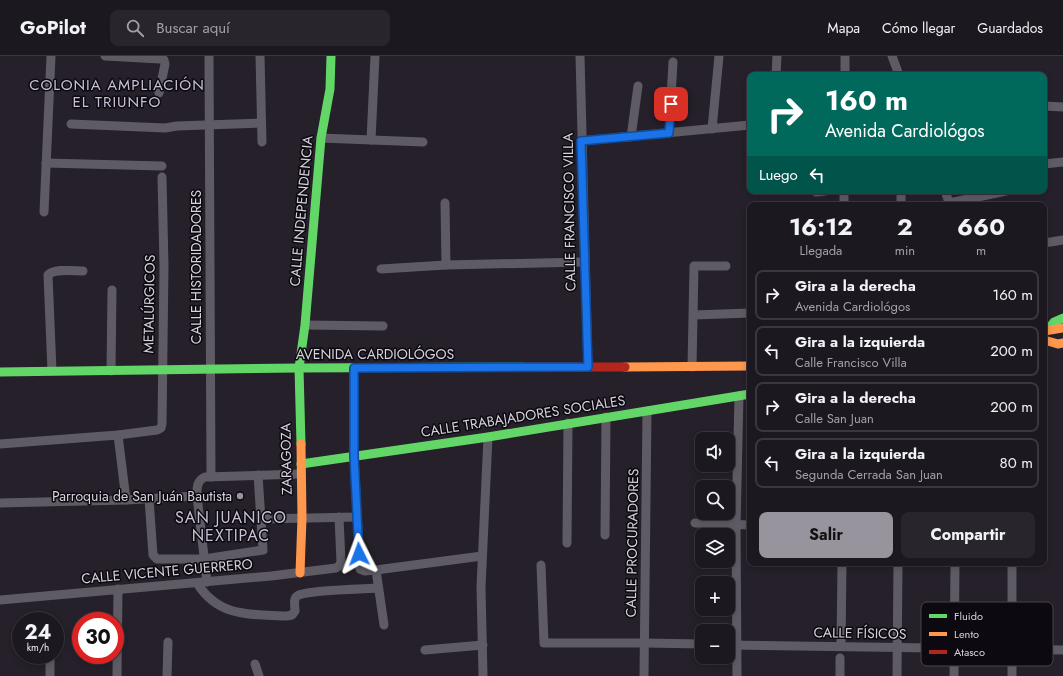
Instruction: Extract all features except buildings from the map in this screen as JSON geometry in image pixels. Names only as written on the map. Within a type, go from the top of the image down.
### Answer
[{"type":"street","points":[[44,212],[51,56]]},
{"type":"street","points":[[105,56],[164,60],[165,64],[159,93]]},
{"type":"street","name":"CALLE HISTORIDADORES","points":[[209,56],[211,477]]},
{"type":"street","points":[[260,56],[262,142]]},
{"type":"street","name":"CALLE INDEPENDENCIA","points":[[299,368],[321,138],[330,89],[331,56]]},
{"type":"street","points":[[371,140],[375,56]]},
{"type":"street","name":"CALLE FRANCISCO VILLA","points":[[580,56],[584,262],[588,367]]},
{"type":"street","points":[[712,129],[719,56]]},
{"type":"street","points":[[776,72],[777,56]]},
{"type":"street","points":[[845,56],[845,72]]},
{"type":"street","points":[[892,56],[898,72]]},
{"type":"street","points":[[669,133],[673,62]]},
{"type":"street","points":[[631,137],[638,86]]},
{"type":"street","points":[[1047,106],[1063,106]]},
{"type":"street","points":[[72,124],[165,128],[177,126],[261,124]]},
{"type":"street","points":[[581,141],[747,125]]},
{"type":"street","points":[[321,138],[423,142]]},
{"type":"street","points":[[1047,164],[1063,162]]},
{"type":"street","points":[[46,163],[162,166]]},
{"type":"street","name":"METALÚRGICOS","points":[[118,435],[157,430],[162,424],[164,266],[162,177]]},
{"type":"street","points":[[959,202],[993,194]]},
{"type":"street","points":[[445,203],[446,265]]},
{"type":"street","points":[[1047,243],[1063,240]]},
{"type":"street","points":[[381,269],[446,265],[584,262]]},
{"type":"street","points":[[692,366],[694,266],[726,266]]},
{"type":"street","points":[[52,371],[48,275],[50,272],[55,271],[83,271]]},
{"type":"street","points":[[111,370],[112,290]]},
{"type":"street","points":[[694,315],[747,313]]},
{"type":"street","points":[[1047,330],[1052,323],[1063,318]]},
{"type":"street","points":[[304,325],[383,326]]},
{"type":"street","points":[[1047,331],[1063,328]]},
{"type":"street","points":[[1047,341],[1058,344],[1063,343]]},
{"type":"street","name":"AVENIDA CARDIOLÓGOS","points":[[0,372],[299,368],[747,366]]},
{"type":"street","name":"ZARAGOZA","points":[[299,368],[302,518],[300,573]]},
{"type":"street","points":[[354,368],[354,456],[360,566],[362,570],[376,570],[482,556]]},
{"type":"street","name":"CALLE TRABAJADORES SOCIALES","points":[[301,464],[747,394]]},
{"type":"street","points":[[737,676],[736,525],[738,396]]},
{"type":"street","name":"CALLE PROCURADORES","points":[[644,676],[647,411]]},
{"type":"street","points":[[605,535],[606,417]]},
{"type":"street","points":[[567,543],[568,423]]},
{"type":"street","points":[[0,444],[118,435],[126,500]]},
{"type":"street","points":[[483,676],[481,587],[488,436]]},
{"type":"street","points":[[207,582],[197,492],[201,479],[211,477],[300,474]]},
{"type":"street","points":[[149,499],[153,555],[157,559],[204,559],[263,550],[258,475]]},
{"type":"street","points":[[0,504],[149,499],[197,492]]},
{"type":"street","points":[[261,519],[357,517]]},
{"type":"street","name":"CALLE VICENTE GUERRERO","points":[[0,600],[197,583],[336,568],[341,562],[339,518]]},
{"type":"street","points":[[695,523],[747,525]]},
{"type":"street","points":[[542,565],[544,643],[695,644]]},
{"type":"street","points":[[841,646],[842,566]]},
{"type":"street","points":[[897,676],[898,566]]},
{"type":"street","points":[[955,566],[955,602]]},
{"type":"street","points":[[1012,566],[1012,602]]},
{"type":"street","points":[[376,570],[384,625]]},
{"type":"street","points":[[197,583],[209,598],[224,609],[240,613],[287,616],[292,615],[295,611],[295,600],[297,596],[302,594],[323,591],[378,588]]},
{"type":"street","points":[[117,676],[118,590]]},
{"type":"street","points":[[168,642],[168,676]]},
{"type":"street","points":[[425,650],[483,645]]},
{"type":"street","name":"CALLE FÍSICOS","points":[[735,646],[921,647]]},
{"type":"street","name":"CALLE FÍSICOS","points":[[1053,650],[1063,650]]},
{"type":"street","points":[[840,658],[840,676]]},
{"type":"street","points":[[50,664],[50,676]]},
{"type":"street","points":[[255,664],[259,676]]},
{"type":"traffic: fast","points":[[301,444],[299,368],[305,325],[321,138],[330,89],[331,56]]},
{"type":"traffic: fast","points":[[1048,330],[1054,322],[1063,318]]},
{"type":"traffic: fast","points":[[0,372],[524,367]]},
{"type":"traffic: fast","points":[[301,464],[488,437],[747,394]]},
{"type":"traffic: slow","points":[[1047,331],[1063,328]]},
{"type":"traffic: slow","points":[[1047,341],[1058,344],[1063,343]]},
{"type":"traffic: slow","points":[[625,367],[747,366]]},
{"type":"traffic: slow","points":[[300,573],[302,518],[301,444]]},
{"type":"traffic: jam","points":[[524,367],[625,367]]},
{"type":"place","name":"Parroquia de San Juán Bautista","points":[[240,496]]},
{"type":"district","name":"COLONIA AMPLIACIÓN EL TRIUNFO","points":[[117,94]]},
{"type":"district","name":"SAN JUANICO NEXTIPAC","points":[[231,526]]},
{"type":"route","points":[[359,554],[354,456],[354,368],[588,367],[581,141],[669,133],[671,104]]}]
